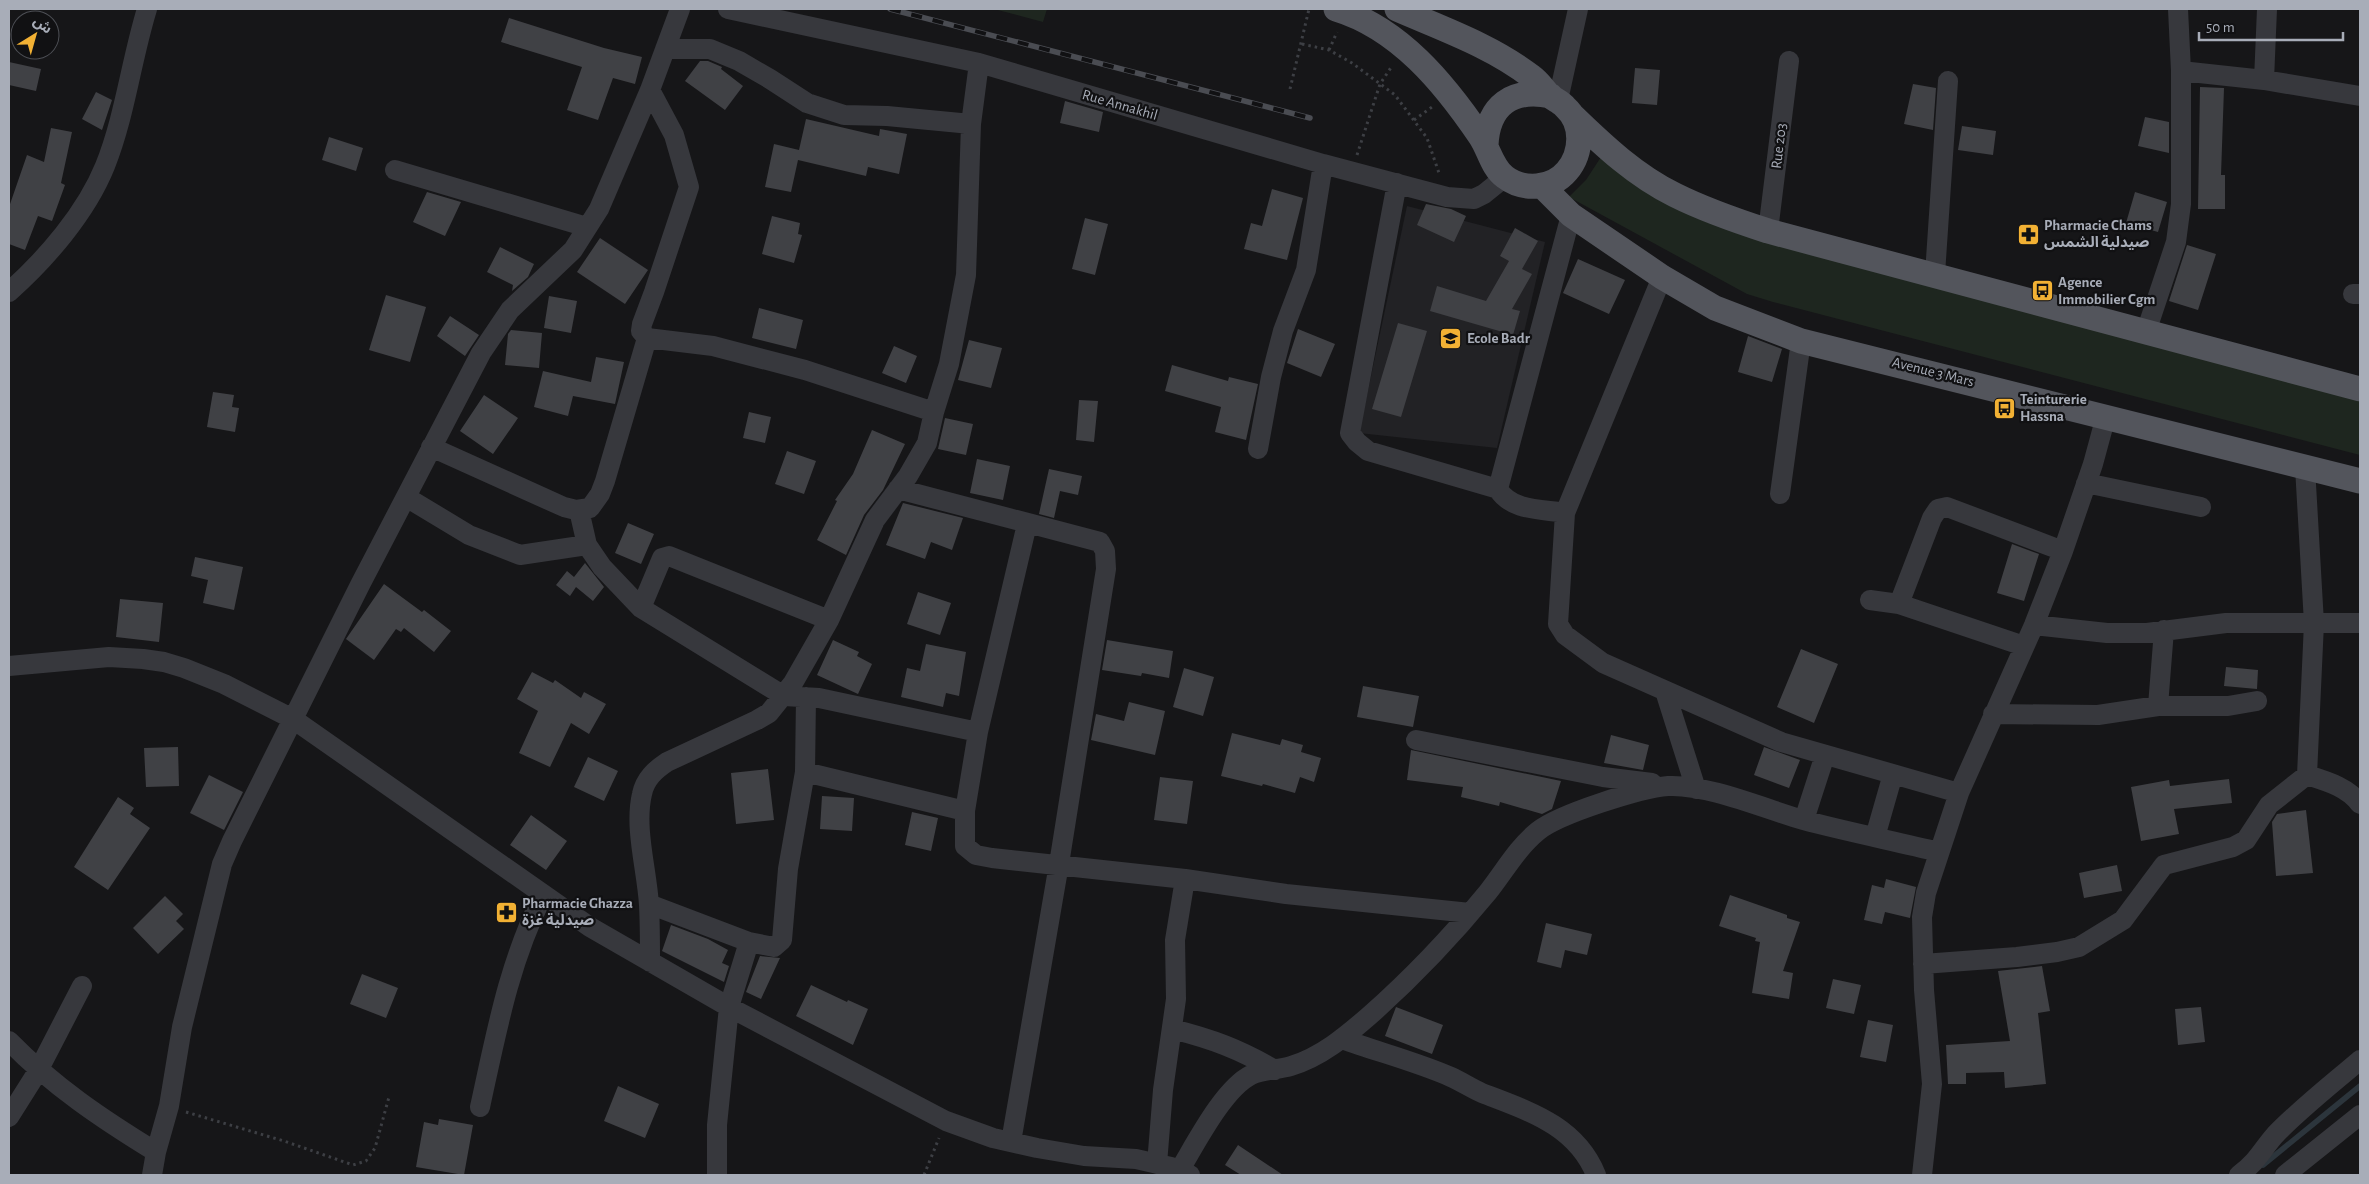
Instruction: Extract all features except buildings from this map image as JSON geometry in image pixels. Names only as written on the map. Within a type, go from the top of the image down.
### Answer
[{"type":"main road","points":[[1336,9],[1365,14],[1405,47],[1436,79],[1486,144],[1496,170],[1505,177],[1523,185],[1542,186],[1564,174],[1578,152],[1579,140],[1560,104],[1535,93],[1519,95],[1505,102],[1493,114],[1487,129],[1486,144]]},
{"type":"main road","points":[[1398,9],[1496,53],[1533,78],[1608,150],[1674,195],[1732,219],[1768,231],[1935,274],[2360,389]]},
{"type":"main road","name":"Avenue 3 Mars","points":[[1542,186],[1571,215],[1662,277],[1715,308],[1801,341],[2360,480]]},
{"type":"street","points":[[9,292],[46,253],[73,219],[104,168],[120,119],[136,44],[147,9]]},
{"type":"street","points":[[152,1175],[156,1152],[169,1106],[182,1027],[222,864],[293,718],[481,353],[503,320],[573,250],[608,190],[650,90],[680,9]]},
{"type":"street","name":"Rue Annakhil","points":[[728,9],[979,63],[1323,164],[1447,197],[1474,198],[1484,194],[1505,177]]},
{"type":"street","points":[[1560,104],[1578,9]]},
{"type":"street","points":[[2146,332],[2176,242],[2181,204],[2181,71],[2178,9]]},
{"type":"street","points":[[2264,80],[2267,9]]},
{"type":"street","points":[[665,49],[710,49],[763,74],[807,103],[844,115],[887,116],[971,124]]},
{"type":"street","name":"Rue 203","points":[[1768,231],[1789,61]]},
{"type":"street","points":[[650,962],[649,904],[641,844],[641,795],[650,776],[668,762],[769,713],[784,696],[829,620],[875,520],[898,489],[927,443],[934,412],[949,364],[966,275],[971,124],[979,63]]},
{"type":"street","points":[[2181,71],[2264,80],[2360,96]]},
{"type":"street","points":[[1935,274],[1948,80]]},
{"type":"street","points":[[650,90],[674,135],[689,187],[642,324],[641,330],[647,338],[713,346],[805,370],[934,412]]},
{"type":"street","points":[[1258,449],[1271,377],[1283,332],[1306,270],[1323,164]]},
{"type":"street","points":[[395,170],[587,227]]},
{"type":"street","points":[[1397,183],[1350,433],[1357,442],[1368,450],[1498,489],[1504,498],[1515,505],[1565,513]]},
{"type":"street","points":[[1498,489],[1571,215]]},
{"type":"street","points":[[1662,277],[1565,513],[1558,624],[1565,635],[1604,663],[1781,742],[1959,793]]},
{"type":"street","points":[[431,447],[564,507],[579,510],[590,508],[600,494],[647,338]]},
{"type":"street","points":[[1780,494],[1801,341]]},
{"type":"street","points":[[1922,1175],[1932,1084],[1923,964],[1922,917],[1926,893],[1959,793],[2034,625],[2063,551],[2106,416]]},
{"type":"street","points":[[1923,964],[2017,957],[2079,947],[2123,920],[2164,865],[2233,847],[2246,840],[2270,805],[2307,775],[2314,623],[2305,467]]},
{"type":"street","points":[[2086,483],[2201,507]]},
{"type":"street","points":[[898,489],[1100,542],[1106,551],[1106,569],[1059,864],[1011,1142]]},
{"type":"street","points":[[406,496],[469,535],[520,555],[587,545]]},
{"type":"street","points":[[1899,604],[1932,518],[1938,509],[1947,507],[2063,551]]},
{"type":"street","points":[[579,510],[587,545],[602,567],[641,608],[784,696],[819,698],[978,732]]},
{"type":"street","points":[[1027,524],[978,732],[965,811],[964,846],[976,855],[1185,879],[1286,894],[1470,913]]},
{"type":"street","points":[[641,608],[662,558],[669,556],[829,620]]},
{"type":"street","points":[[1870,600],[1899,604],[2024,646]]},
{"type":"street","points":[[2034,625],[2107,633],[2164,630],[2226,623],[2360,623]]},
{"type":"street","points":[[2158,706],[2164,630]]},
{"type":"street","points":[[9,666],[109,657],[164,662],[224,684],[293,718],[590,927],[729,1007],[946,1121],[1011,1142],[1084,1156],[1136,1160],[1157,1164],[1184,1173],[1212,1116],[1239,1086],[1250,1076],[1294,1065],[1342,1039],[1402,986],[1470,913],[1521,847],[1539,830],[1615,798],[1642,790],[1670,786]]},
{"type":"street","points":[[1664,691],[1696,789]]},
{"type":"street","points":[[649,904],[749,942],[774,947],[782,940],[788,869],[806,772],[806,697]]},
{"type":"street","points":[[1993,714],[2098,715],[2158,706],[2228,706],[2257,701]]},
{"type":"street","points":[[1416,740],[1603,776],[1696,789],[1804,820],[1939,852]]},
{"type":"street","points":[[1804,820],[1825,755]]},
{"type":"street","points":[[806,772],[965,811]]},
{"type":"street","points":[[1875,837],[1893,774]]},
{"type":"street","points":[[2307,775],[2336,785],[2354,796],[2360,804]]},
{"type":"street","points":[[1157,1164],[1176,999],[1175,940],[1185,879]]},
{"type":"street","points":[[480,1107],[506,988],[527,927],[543,895]]},
{"type":"street","points":[[717,1175],[717,1125],[729,1007],[749,942]]},
{"type":"street","points":[[9,1117],[38,1071],[82,986]]},
{"type":"street","points":[[1172,1029],[1209,1038],[1232,1047],[1275,1070]]},
{"type":"street","points":[[1342,1039],[1450,1076],[1481,1092],[1517,1104],[1551,1122],[1574,1140],[1586,1154],[1596,1175]]},
{"type":"street","points":[[9,1041],[38,1071],[95,1114],[156,1152]]},
{"type":"street","points":[[2239,1175],[2254,1164],[2286,1124],[2360,1060]]},
{"type":"street","points":[[2285,1175],[2360,1115]]},
{"type":"path","points":[[1290,89],[1309,9]]},
{"type":"path","points":[[1302,44],[1329,50],[1395,95],[1427,138],[1447,197]]},
{"type":"path","points":[[1351,172],[1380,84],[1405,47]]},
{"type":"path","points":[[169,1106],[284,1141],[353,1165],[366,1162],[376,1148],[389,1097]]},
{"type":"path","points":[[924,1175],[946,1121]]},
{"type":"shaded area","points":[[994,9],[1047,9],[1043,22]]},
{"type":"shaded area","points":[[1601,157],[1663,198],[2360,397],[2360,455],[1747,294],[1569,197],[1586,180]]},
{"type":"shaded area","name":"Ecole Badr","points":[[1407,206],[1545,242],[1497,448],[1359,433]]},
{"type":"waterway","points":[[2263,1165],[2360,1086]]},
{"type":"railway","points":[[890,9],[1310,118]]},
{"type":"place","name":"Pharmacie Chams صيدلية الشمس","points":[[2028,234]]},
{"type":"place","name":"Agence Immobilier Cgm","points":[[2042,291]]},
{"type":"place","name":"Ecole Badr","points":[[1451,338]]},
{"type":"place","name":"Teinturerie Hassna","points":[[2004,408]]},
{"type":"place","name":"Pharmacie Ghazza صيدلية غزة","points":[[506,912]]}]
